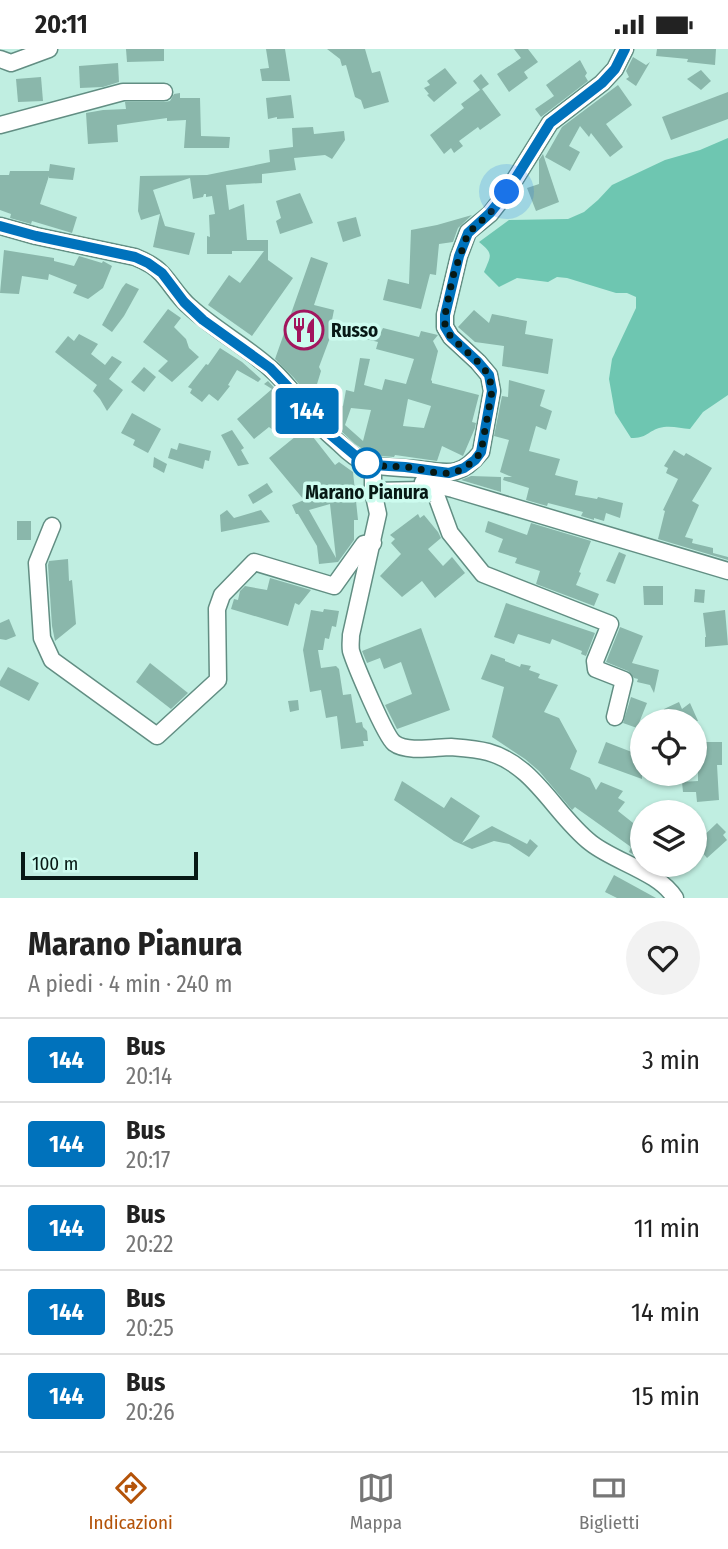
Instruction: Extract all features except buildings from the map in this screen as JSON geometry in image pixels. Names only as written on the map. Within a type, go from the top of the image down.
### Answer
[{"type":"street","points":[[0,59],[11,64],[49,49]]},
{"type":"street","points":[[0,226],[135,257],[148,263],[162,273],[184,302],[203,320],[270,368],[310,414],[346,450],[363,462],[449,473],[464,468],[481,452],[492,391],[489,375],[451,337],[445,327],[445,315],[459,256],[468,233],[490,213],[507,192],[550,123],[602,83],[615,69],[625,49]]},
{"type":"street","points":[[0,125],[123,92],[164,92]]},
{"type":"street","points":[[378,466],[373,491],[378,514],[350,647],[385,730],[394,743],[409,748],[451,747],[488,752],[508,761],[525,773],[590,843],[656,880],[675,898]]},
{"type":"street","points":[[378,466],[393,475],[453,489],[728,571]]},
{"type":"street","points":[[373,491],[423,490],[436,495],[450,533],[483,574],[610,624],[595,661],[596,669],[624,680],[615,717]]},
{"type":"street","points":[[52,526],[37,563],[42,638],[52,660],[157,736],[218,680],[217,609],[222,595],[254,562],[334,586],[364,544],[373,543]]},
{"type":"green space","points":[[728,138],[728,395],[703,412],[690,429],[663,427],[644,436],[631,438],[615,413],[609,379],[612,359],[636,308],[636,297],[557,277],[548,282],[517,278],[499,287],[484,272],[490,255],[479,242],[509,220],[568,219],[584,212],[612,185],[665,160]]},
{"type":"bus line","name":"144","points":[[0,226],[135,257],[148,263],[162,273],[184,302],[203,320],[270,368],[327,432],[363,462],[382,467],[449,473],[464,468],[481,452],[492,391],[489,375],[451,337],[445,327],[453,276],[468,233],[490,213],[507,192],[550,123],[602,83],[615,69],[625,49]]},
{"type":"place","name":"Russo","points":[[304,330]]},
{"type":"place","name":"Marano Pianura","points":[[367,463]]},
{"type":"route","points":[[367,463],[363,462],[382,467],[449,473],[464,468],[481,452],[492,391],[489,375],[451,337],[445,327],[445,315],[453,276],[468,233],[490,213],[507,192]]}]
